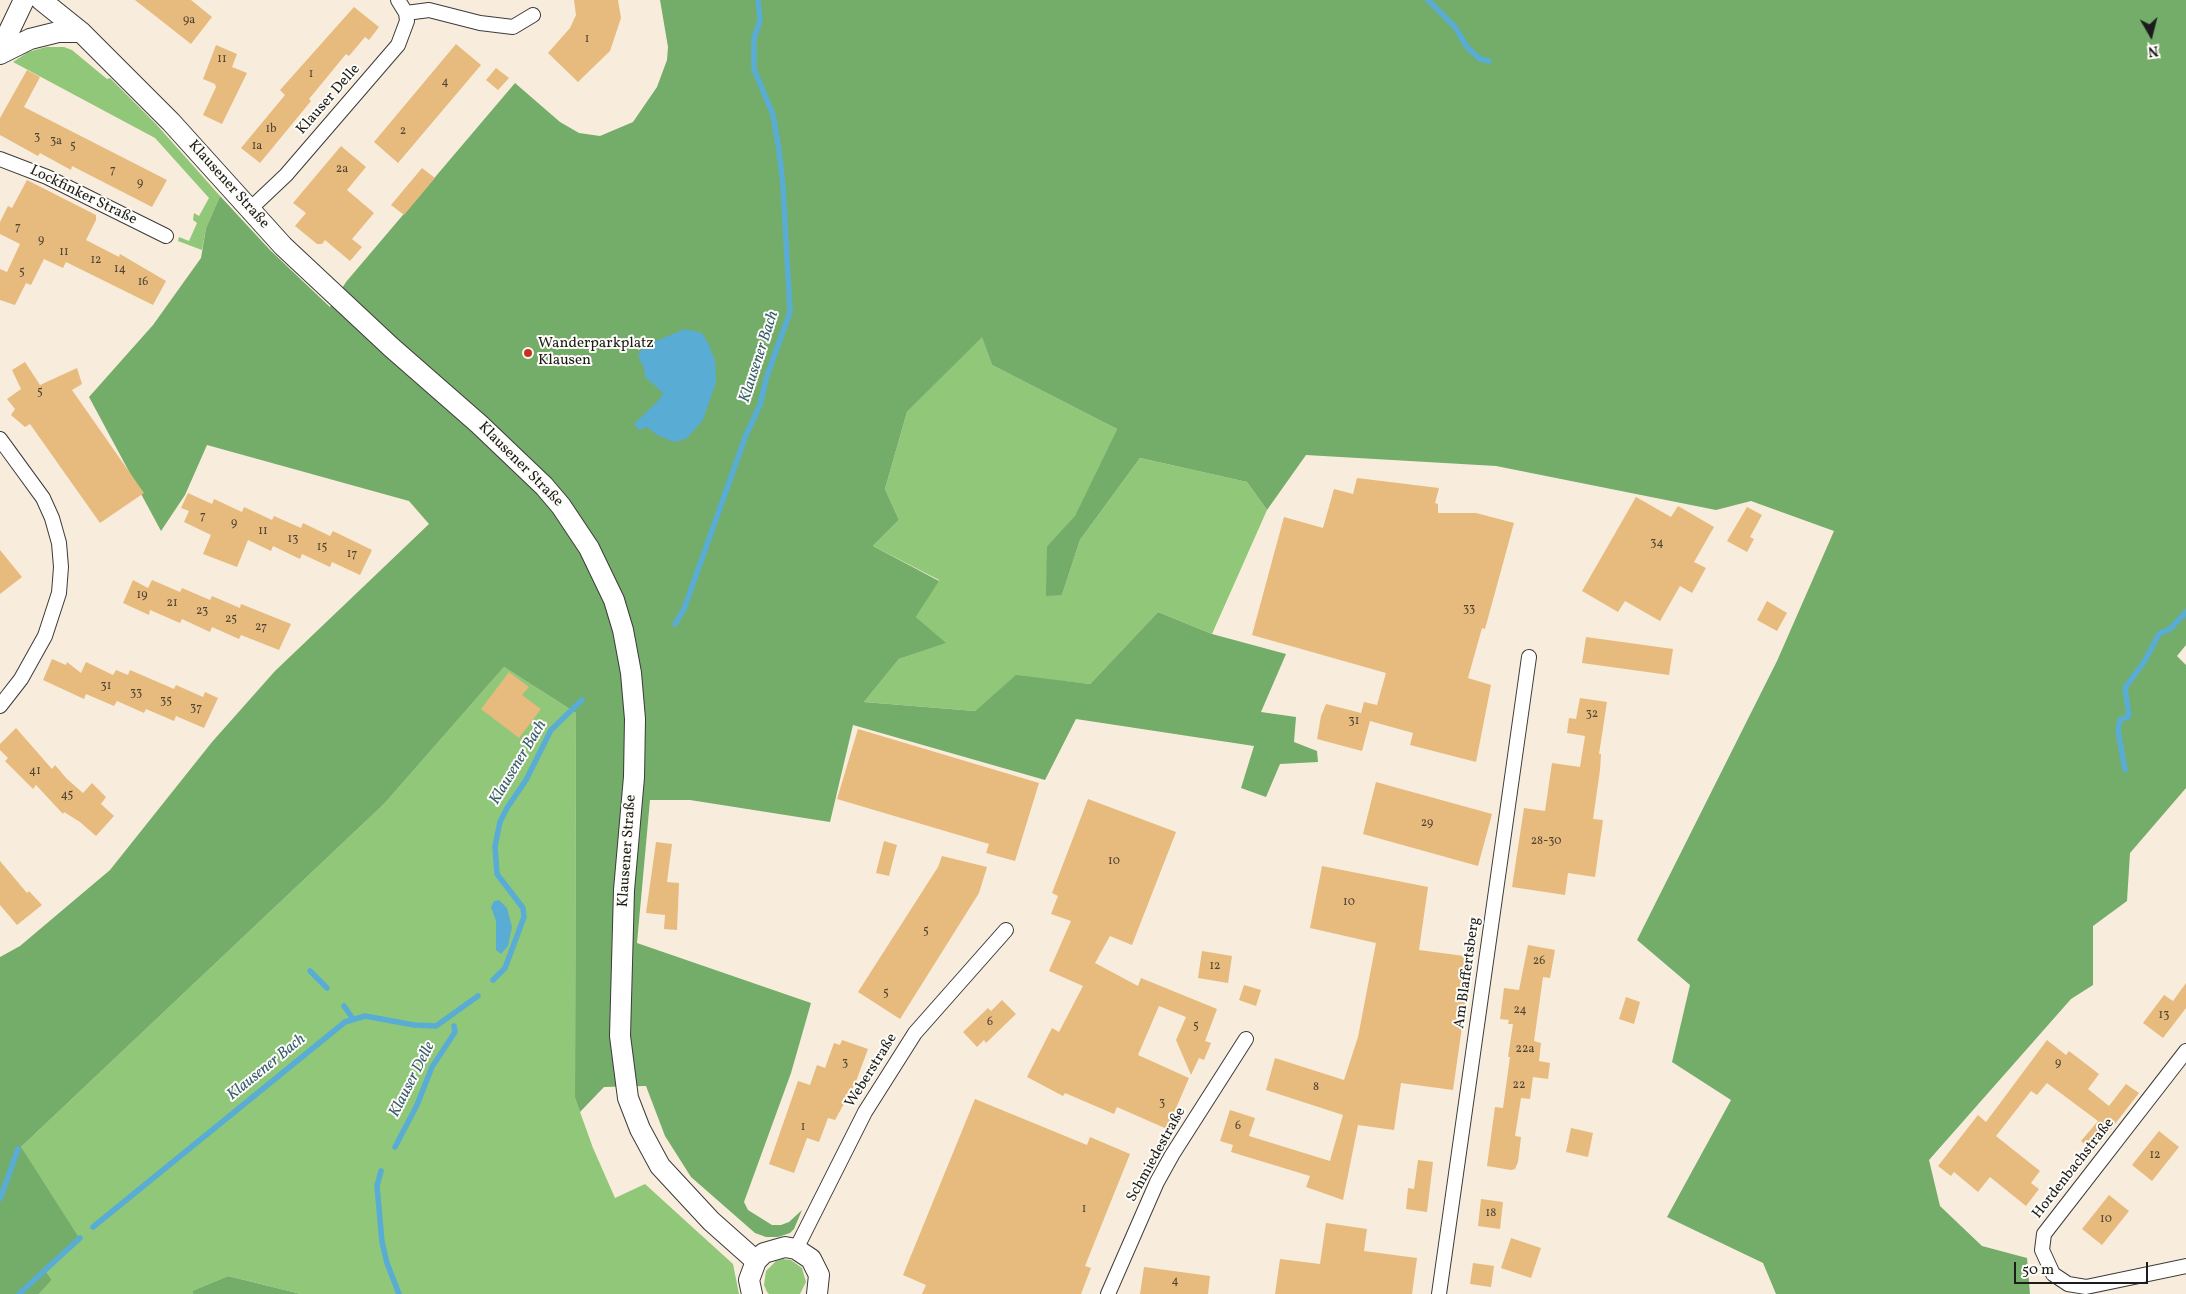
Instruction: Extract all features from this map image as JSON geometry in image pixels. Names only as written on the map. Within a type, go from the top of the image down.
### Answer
[{"type":"main road","points":[[0,50],[24,0]]},
{"type":"main road","name":"Klausener Straße","points":[[42,0],[81,32],[171,122],[249,210],[319,280],[391,347],[479,424],[544,486],[590,548],[609,588],[625,638],[631,673],[635,720],[634,776],[624,890],[620,1036],[628,1098],[640,1129],[660,1166],[711,1221],[756,1261]]},
{"type":"main road","points":[[0,54],[30,39],[58,32],[81,32]]},
{"type":"main road","points":[[752,1294],[749,1280],[756,1261],[764,1253],[774,1248],[785,1247],[804,1253],[816,1266],[819,1284],[817,1294]]},
{"type":"street","points":[[398,0],[406,13],[429,10],[480,23],[513,27],[533,15]]},
{"type":"street","name":"Klauser Delle","points":[[249,210],[286,175],[398,45],[407,21],[406,13]]},
{"type":"street","name":"Lockfinker Straße","points":[[0,159],[47,176],[166,236]]},
{"type":"street","points":[[0,439],[43,498],[52,518],[59,543],[61,567],[59,593],[45,636],[21,679],[0,706]]},
{"type":"street","name":"Am Blaffertsberg","points":[[1439,1294],[1529,656]]},
{"type":"street","name":"Weberstraße","points":[[796,1249],[865,1112],[915,1033],[1006,930]]},
{"type":"street","name":"Schmiedestraße","points":[[1108,1294],[1157,1182],[1172,1155],[1246,1039]]},
{"type":"street","name":"Hordenbachstraße","points":[[2186,1051],[2044,1234],[2042,1250],[2053,1274],[2068,1284],[2086,1287],[2186,1266]]},
{"type":"green space","points":[[660,0],[2186,0],[2186,645],[2177,656],[2186,665],[2186,788],[2130,853],[2127,901],[2093,926],[2093,985],[2071,999],[1929,1160],[1940,1206],[1982,1246],[2027,1258],[2030,1294],[1776,1294],[1763,1263],[1667,1217],[1731,1100],[1672,1062],[1690,985],[1637,940],[1777,661],[1834,531],[1751,501],[1716,510],[1496,466],[1306,455],[1267,510],[1247,482],[1140,458],[1080,540],[1062,595],[1046,596],[1047,546],[1075,516],[1117,429],[992,365],[982,337],[907,412],[885,489],[899,520],[873,546],[939,581],[916,617],[946,643],[899,659],[864,702],[975,711],[1016,675],[1090,684],[1158,612],[1212,634],[1286,654],[1261,712],[1296,717],[1294,742],[1317,751],[1318,762],[1280,764],[1266,797],[1241,788],[1254,746],[1076,719],[1045,780],[853,725],[830,822],[690,800],[650,800],[637,943],[811,1003],[791,1073],[744,1202],[748,1210],[772,1225],[781,1225],[789,1222],[802,1210],[794,1229],[790,1233],[778,1237],[766,1237],[755,1233],[691,1177],[665,1136],[646,1086],[604,1087],[580,1112],[575,1098],[576,713],[504,667],[384,804],[21,1147],[81,1241],[45,1270],[52,1280],[39,1294],[0,1294],[0,957],[20,946],[110,870],[212,742],[275,671],[429,524],[409,501],[207,445],[185,495],[161,531],[89,397],[153,325],[201,258],[206,228],[220,196],[270,250],[330,307],[346,282],[515,83],[560,122],[579,133],[600,136],[633,122],[657,87],[667,60],[668,47]]},
{"type":"green space","points":[[46,47],[64,47],[72,50],[107,79],[110,78],[156,124],[220,196],[206,228],[202,250],[178,241],[179,237],[189,241],[197,223],[193,220],[194,213],[199,216],[209,198],[155,138],[13,62],[28,52]]},
{"type":"green space","points":[[982,336],[992,365],[1117,429],[1075,517],[1047,546],[1062,595],[1080,540],[1140,458],[1247,482],[1267,510],[1212,634],[1158,612],[1090,684],[1016,676],[975,711],[864,702],[899,659],[945,643],[916,617],[939,580],[873,546],[899,520],[885,489],[907,412]]},
{"type":"green space","points":[[504,667],[576,713],[575,1098],[593,1148],[615,1198],[645,1184],[733,1264],[739,1294],[301,1294],[228,1276],[192,1291],[193,1294],[39,1294],[52,1280],[45,1270],[21,1147],[384,804]]},
{"type":"green space","points":[[783,1259],[791,1260],[802,1268],[806,1282],[800,1294],[769,1294],[767,1292],[764,1285],[766,1271],[776,1261]]},
{"type":"green space","points":[[228,1276],[301,1294],[193,1294],[192,1291]]},
{"type":"water","points":[[685,329],[702,333],[708,343],[715,360],[716,382],[703,420],[686,439],[674,442],[657,435],[647,427],[639,430],[634,424],[660,399],[663,393],[645,377],[644,368],[638,356],[641,350],[656,341]]},
{"type":"water","points":[[499,900],[507,908],[512,927],[508,946],[501,954],[496,950],[496,921],[491,907],[494,901]]},
{"type":"building","points":[[135,0],[191,0],[212,17],[191,44]]},
{"type":"building","points":[[574,0],[618,0],[621,18],[610,51],[578,82],[548,53],[570,28],[576,15]]},
{"type":"building","points":[[354,7],[379,27],[369,40],[365,37],[349,56],[346,54],[309,99],[311,101],[260,163],[241,148],[285,95],[280,90]]},
{"type":"building","points":[[456,44],[481,65],[398,163],[374,142]]},
{"type":"building","points":[[216,45],[237,54],[232,67],[247,73],[222,124],[203,115],[216,87],[215,84],[203,79]]},
{"type":"building","points":[[496,68],[509,78],[498,90],[486,80]]},
{"type":"building","points":[[27,70],[40,77],[24,107],[167,180],[152,207],[72,166],[71,170],[40,153],[38,156],[0,135],[0,118]]},
{"type":"building","points":[[341,146],[366,167],[347,190],[374,213],[352,239],[362,247],[350,261],[325,240],[322,244],[317,244],[295,226],[306,213],[293,203]]},
{"type":"building","points":[[422,168],[435,178],[404,215],[391,205]]},
{"type":"building","points":[[27,180],[96,215],[96,220],[86,240],[119,257],[120,254],[166,281],[153,305],[66,262],[63,268],[44,259],[31,285],[26,283],[15,305],[0,300],[0,269],[7,272],[20,244],[0,234],[0,222],[8,206],[12,208]]},
{"type":"building","points":[[25,362],[40,385],[77,368],[82,384],[72,390],[144,493],[100,523],[30,424],[25,427],[11,415],[15,409],[7,399],[21,389],[12,370]]},
{"type":"building","points":[[1357,478],[1439,488],[1435,503],[1438,504],[1438,513],[1476,513],[1514,523],[1485,629],[1482,628],[1468,678],[1491,685],[1476,762],[1410,745],[1413,733],[1370,721],[1362,751],[1317,739],[1321,716],[1326,704],[1361,713],[1364,702],[1377,705],[1386,673],[1252,635],[1284,517],[1323,528],[1334,489],[1353,494]]},
{"type":"building","points":[[188,493],[212,504],[214,499],[242,512],[244,507],[272,520],[274,516],[301,528],[303,523],[330,536],[333,531],[372,550],[360,575],[332,562],[330,567],[302,554],[300,559],[273,546],[271,551],[248,540],[237,567],[203,554],[211,535],[184,522],[189,511],[181,508]]},
{"type":"building","points":[[1636,497],[1671,517],[1678,506],[1714,527],[1694,562],[1706,568],[1692,593],[1680,586],[1660,621],[1625,601],[1618,612],[1582,591]]},
{"type":"building","points":[[1747,507],[1762,515],[1750,537],[1754,539],[1747,552],[1727,541]]},
{"type":"building","points":[[0,550],[22,577],[0,594]]},
{"type":"building","points":[[133,580],[148,588],[152,580],[180,592],[182,588],[210,600],[212,596],[240,608],[241,604],[291,624],[279,650],[241,635],[239,639],[212,627],[210,632],[182,619],[180,623],[150,610],[149,615],[123,603]]},
{"type":"building","points":[[1767,601],[1787,613],[1777,631],[1757,620]]},
{"type":"building","points":[[1586,637],[1673,649],[1669,675],[1582,663]]},
{"type":"building","points":[[52,659],[66,665],[67,662],[81,673],[86,662],[113,675],[116,670],[128,675],[130,670],[174,689],[176,685],[203,697],[205,692],[218,698],[204,728],[176,716],[174,721],[146,709],[144,713],[117,701],[114,706],[86,694],[84,699],[43,680]]},
{"type":"building","points":[[509,672],[529,687],[522,695],[541,709],[519,738],[481,709]]},
{"type":"building","points":[[1580,698],[1607,702],[1599,754],[1601,754],[1600,770],[1593,819],[1603,820],[1595,877],[1568,873],[1565,895],[1512,887],[1524,808],[1545,811],[1552,763],[1580,767],[1585,736],[1567,733],[1569,718],[1576,719]]},
{"type":"building","points":[[16,728],[52,769],[55,765],[83,793],[92,783],[106,797],[101,804],[114,816],[96,836],[80,822],[64,812],[63,814],[36,785],[33,789],[5,761],[8,758],[0,750],[0,744]]},
{"type":"building","points":[[858,729],[1039,783],[1015,861],[986,853],[989,844],[837,799]]},
{"type":"building","points":[[1376,782],[1492,814],[1478,866],[1363,834]]},
{"type":"building","points":[[1088,799],[1176,832],[1132,945],[1110,936],[1095,963],[1138,986],[1141,978],[1217,1009],[1205,1041],[1211,1043],[1204,1060],[1199,1058],[1191,1075],[1176,1040],[1186,1017],[1159,1006],[1138,1055],[1189,1078],[1167,1129],[1117,1107],[1114,1114],[1065,1093],[1063,1096],[1027,1077],[1052,1028],[1059,1032],[1083,986],[1049,971],[1071,921],[1051,914],[1058,896],[1052,893]]},
{"type":"building","points":[[884,841],[897,845],[889,876],[876,873]]},
{"type":"building","points":[[656,842],[672,844],[667,882],[679,883],[677,930],[664,929],[665,915],[646,913]]},
{"type":"building","points":[[942,856],[987,867],[979,893],[900,1019],[858,992],[938,867]]},
{"type":"building","points":[[0,861],[27,893],[29,891],[42,905],[17,925],[0,905]]},
{"type":"building","points":[[1322,866],[1428,887],[1419,950],[1472,957],[1453,1090],[1401,1083],[1394,1130],[1358,1125],[1343,1200],[1306,1187],[1310,1176],[1231,1152],[1233,1145],[1220,1141],[1230,1110],[1255,1118],[1249,1136],[1330,1161],[1343,1115],[1266,1090],[1275,1058],[1344,1080],[1358,1037],[1376,943],[1310,928]]},
{"type":"building","points":[[1528,945],[1555,950],[1550,978],[1543,977],[1534,1041],[1541,1043],[1539,1061],[1550,1063],[1548,1079],[1533,1077],[1530,1099],[1521,1098],[1515,1136],[1521,1137],[1518,1162],[1515,1169],[1511,1170],[1487,1166],[1495,1107],[1503,1108],[1510,1057],[1508,1057],[1513,1024],[1508,1024],[1509,1020],[1500,1019],[1504,988],[1519,990]]},
{"type":"building","points":[[1202,951],[1232,956],[1228,983],[1198,978]]},
{"type":"building","points":[[2186,983],[2186,1008],[2163,1038],[2143,1023],[2164,995],[2173,1001]]},
{"type":"building","points":[[1244,985],[1261,990],[1256,1006],[1239,1000]]},
{"type":"building","points":[[1626,997],[1640,1002],[1634,1024],[1619,1019]]},
{"type":"building","points":[[1002,1000],[1016,1014],[986,1043],[984,1040],[977,1047],[963,1032],[988,1008],[991,1011]]},
{"type":"building","points":[[842,1040],[868,1049],[855,1084],[835,1120],[828,1118],[819,1142],[807,1138],[794,1173],[769,1164],[798,1081],[810,1085],[817,1065],[825,1068],[834,1043],[840,1045]]},
{"type":"building","points":[[2047,1040],[2066,1055],[2069,1051],[2099,1074],[2088,1089],[2109,1106],[2126,1084],[2139,1093],[2094,1151],[2081,1141],[2098,1121],[2047,1083],[2037,1095],[2031,1091],[1996,1136],[2040,1171],[2031,1183],[2039,1189],[2026,1206],[1990,1177],[1978,1192],[1954,1172],[1951,1176],[1938,1166],[1978,1115],[1986,1122]]},
{"type":"building","points":[[975,1099],[1087,1145],[1090,1137],[1130,1154],[1085,1266],[1091,1268],[1081,1294],[922,1294],[926,1285],[903,1275]]},
{"type":"building","points":[[1571,1128],[1593,1133],[1588,1157],[1566,1152]]},
{"type":"building","points":[[2159,1131],[2179,1147],[2152,1181],[2132,1165]]},
{"type":"building","points":[[1418,1160],[1433,1162],[1427,1212],[1406,1209],[1408,1188],[1414,1189]]},
{"type":"building","points":[[2109,1195],[2129,1211],[2102,1245],[2082,1229]]},
{"type":"building","points":[[1481,1199],[1503,1202],[1500,1229],[1478,1226]]},
{"type":"building","points":[[1326,1223],[1367,1229],[1364,1251],[1417,1258],[1412,1294],[1275,1294],[1280,1259],[1320,1264]]},
{"type":"building","points":[[1511,1238],[1541,1248],[1531,1278],[1501,1268]]},
{"type":"building","points":[[1473,1263],[1494,1266],[1491,1287],[1470,1284]]},
{"type":"building","points":[[1144,1267],[1210,1276],[1208,1294],[1140,1294]]},
{"type":"waterway","name":"Klausener Bach","points":[[675,624],[684,609],[746,435],[760,405],[767,376],[790,312],[783,186],[779,150],[773,115],[754,69],[754,38],[760,21],[758,0]]},
{"type":"waterway","points":[[1428,0],[1455,27],[1467,47],[1480,59],[1489,61]]},
{"type":"waterway","points":[[2125,770],[2118,730],[2120,720],[2129,716],[2125,688],[2144,662],[2159,634],[2170,629],[2186,612]]},
{"type":"waterway","name":"Klausener Bach","points":[[493,980],[505,968],[524,917],[523,908],[497,874],[495,846],[500,822],[526,780],[551,730],[582,700]]},
{"type":"waterway","points":[[310,971],[327,988]]},
{"type":"waterway","name":"Klausener Bach","points":[[93,1227],[345,1022],[365,1016],[414,1025],[436,1026],[478,996]]},
{"type":"waterway","points":[[344,1006],[353,1019]]},
{"type":"waterway","name":"Klauser Delle","points":[[395,1147],[417,1105],[432,1067],[455,1032],[454,1026]]},
{"type":"waterway","points":[[0,1199],[18,1149]]},
{"type":"waterway","name":"Klauser Delle","points":[[381,1171],[377,1186],[382,1242],[387,1263],[399,1294]]},
{"type":"waterway","name":"Klausener Bach","points":[[19,1294],[80,1238]]},
{"type":"place","name":"Wanderparkplatz Klausen","points":[[528,353]]}]
